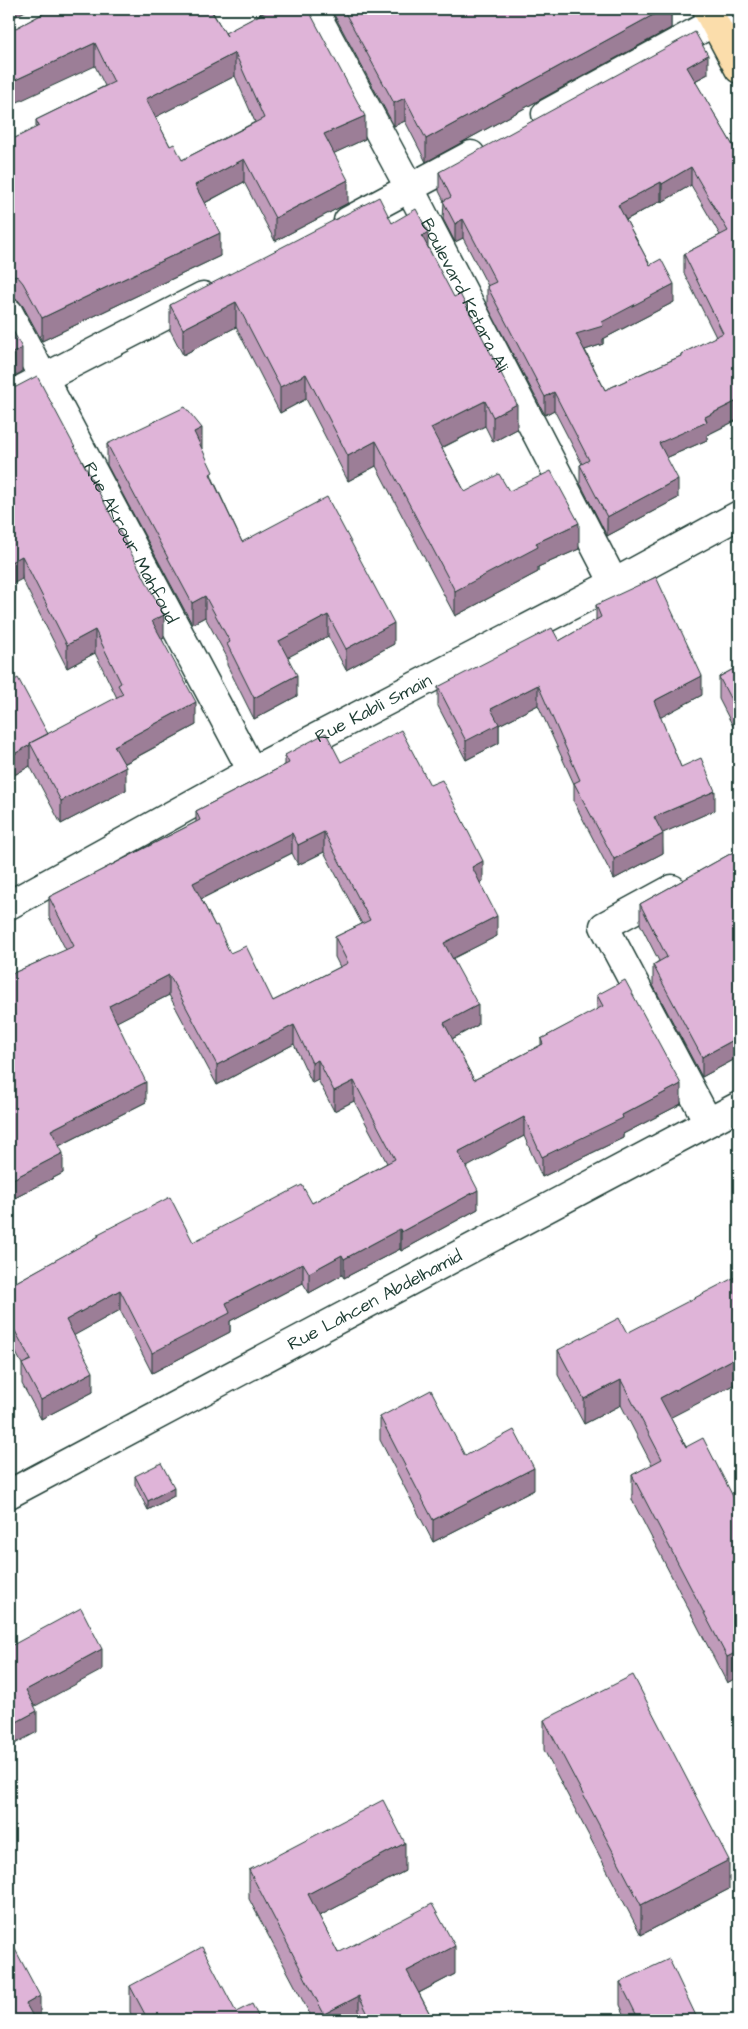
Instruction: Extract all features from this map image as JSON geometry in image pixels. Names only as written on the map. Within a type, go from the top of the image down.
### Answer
[{"type":"main road","points":[[710,15],[739,69]]},
{"type":"street","name":"Boulevard Ketara Ali","points":[[313,9],[410,189],[614,583]]},
{"type":"street","points":[[523,127],[710,15],[738,9]]},
{"type":"street","points":[[323,234],[497,141]]},
{"type":"street","points":[[9,396],[226,284]]},
{"type":"street","name":"Rue Akrour Mahfoud","points":[[9,314],[252,771]]},
{"type":"street","name":"Rue Kabli Smain","points":[[9,905],[252,771],[614,583],[739,515]]},
{"type":"street","points":[[696,876],[604,926],[708,1122]]},
{"type":"street","name":"Rue Lahcen Abdelhamid","points":[[9,1494],[739,1106]]},
{"type":"building","points":[[52,9],[210,9],[225,33],[271,9],[308,9],[365,116],[324,134],[348,180],[275,218],[244,159],[195,185],[220,233],[42,318],[23,283],[18,277],[9,274],[9,141],[39,126],[36,120],[114,82],[95,43],[9,83],[9,29],[16,28]],"holes":[[[235,53],[264,118],[182,160],[174,144],[170,146],[146,99]]]},
{"type":"building","points":[[343,9],[664,9],[426,139],[405,98],[394,103]]},
{"type":"building","points":[[695,32],[708,55],[687,67],[739,156],[739,400],[705,417],[707,422],[659,443],[678,479],[607,517],[580,465],[589,460],[554,392],[545,397],[487,286],[496,282],[463,219],[455,224],[443,201],[451,197],[439,172]],"holes":[[[691,167],[728,231],[684,254],[723,333],[681,354],[681,356],[605,390],[576,334],[603,326],[602,322],[674,284],[661,259],[650,265],[618,205],[661,182],[662,184]]]},
{"type":"building","points":[[379,197],[392,223],[416,209],[428,232],[422,236],[454,297],[460,294],[517,404],[493,417],[485,401],[431,428],[465,492],[499,474],[509,491],[551,471],[579,523],[536,543],[538,547],[455,591],[376,441],[348,456],[306,374],[280,387],[236,302],[183,329],[170,305]]},
{"type":"building","points":[[9,323],[22,348],[9,355]]},
{"type":"building","points":[[37,376],[164,615],[152,621],[196,702],[114,746],[126,767],[61,801],[30,743],[123,694],[118,685],[121,683],[95,630],[67,645],[22,556],[9,563],[9,388],[16,387]]},
{"type":"building","points":[[185,407],[202,428],[194,432],[213,472],[210,474],[242,542],[327,497],[394,623],[346,649],[328,615],[279,641],[297,675],[254,698],[227,644],[230,642],[205,596],[192,603],[107,444]]},
{"type":"building","points":[[656,577],[702,676],[654,701],[681,767],[701,758],[715,791],[654,817],[663,834],[614,859],[574,783],[580,780],[538,685],[491,709],[499,724],[466,741],[438,687],[552,628],[559,641],[601,617],[596,605]]},
{"type":"building","points":[[739,666],[739,715],[719,677]]},
{"type":"building","points":[[18,678],[48,734],[9,757],[9,683]]},
{"type":"building","points":[[401,730],[430,785],[442,780],[483,861],[472,867],[497,916],[444,943],[478,1005],[444,1023],[474,1080],[543,1044],[541,1039],[603,1006],[597,995],[625,980],[681,1084],[622,1115],[623,1118],[542,1157],[524,1117],[458,1152],[478,1190],[401,1232],[400,1229],[344,1259],[342,1255],[309,1273],[303,1263],[226,1303],[230,1313],[152,1353],[120,1290],[66,1320],[93,1372],[41,1400],[22,1364],[31,1360],[9,1320],[9,1286],[99,1236],[98,1234],[170,1197],[193,1242],[302,1185],[312,1203],[395,1159],[354,1081],[334,1091],[318,1060],[312,1063],[294,1025],[217,1065],[169,975],[109,1006],[146,1082],[51,1130],[63,1153],[9,1181],[9,975],[74,946],[49,897],[200,820],[196,811],[289,763],[285,755],[326,733],[341,762]],"holes":[[[324,832],[370,920],[335,937],[348,963],[273,1001],[246,946],[230,953],[217,925],[215,926],[193,883],[292,833],[298,845]]]},
{"type":"building","points":[[739,849],[739,1037],[702,1057],[653,965],[667,957],[640,904]]},
{"type":"building","points":[[739,1275],[739,1356],[660,1398],[686,1447],[703,1438],[739,1508],[739,1651],[727,1657],[632,1475],[662,1459],[621,1380],[584,1399],[558,1350],[619,1318],[627,1333]]},
{"type":"building","points":[[431,1390],[465,1456],[514,1430],[534,1468],[433,1520],[380,1417]]},
{"type":"building","points":[[161,1463],[174,1487],[148,1501],[135,1476]]},
{"type":"building","points":[[81,1608],[102,1649],[26,1690],[37,1711],[9,1726],[9,1647]]},
{"type":"building","points":[[633,1675],[729,1860],[641,1905],[544,1720]]},
{"type":"building","points":[[383,1800],[405,1843],[308,1894],[338,1953],[432,1904],[455,1946],[407,1971],[433,2020],[371,2020],[359,1996],[324,2014],[249,1870]]},
{"type":"building","points":[[9,1938],[40,1996],[26,2004],[35,2020],[9,2020]]},
{"type":"building","points":[[202,1947],[236,2012],[252,2004],[260,2020],[148,2020],[130,1986]]},
{"type":"building","points":[[669,1959],[698,2020],[639,2020],[620,1982]]}]
